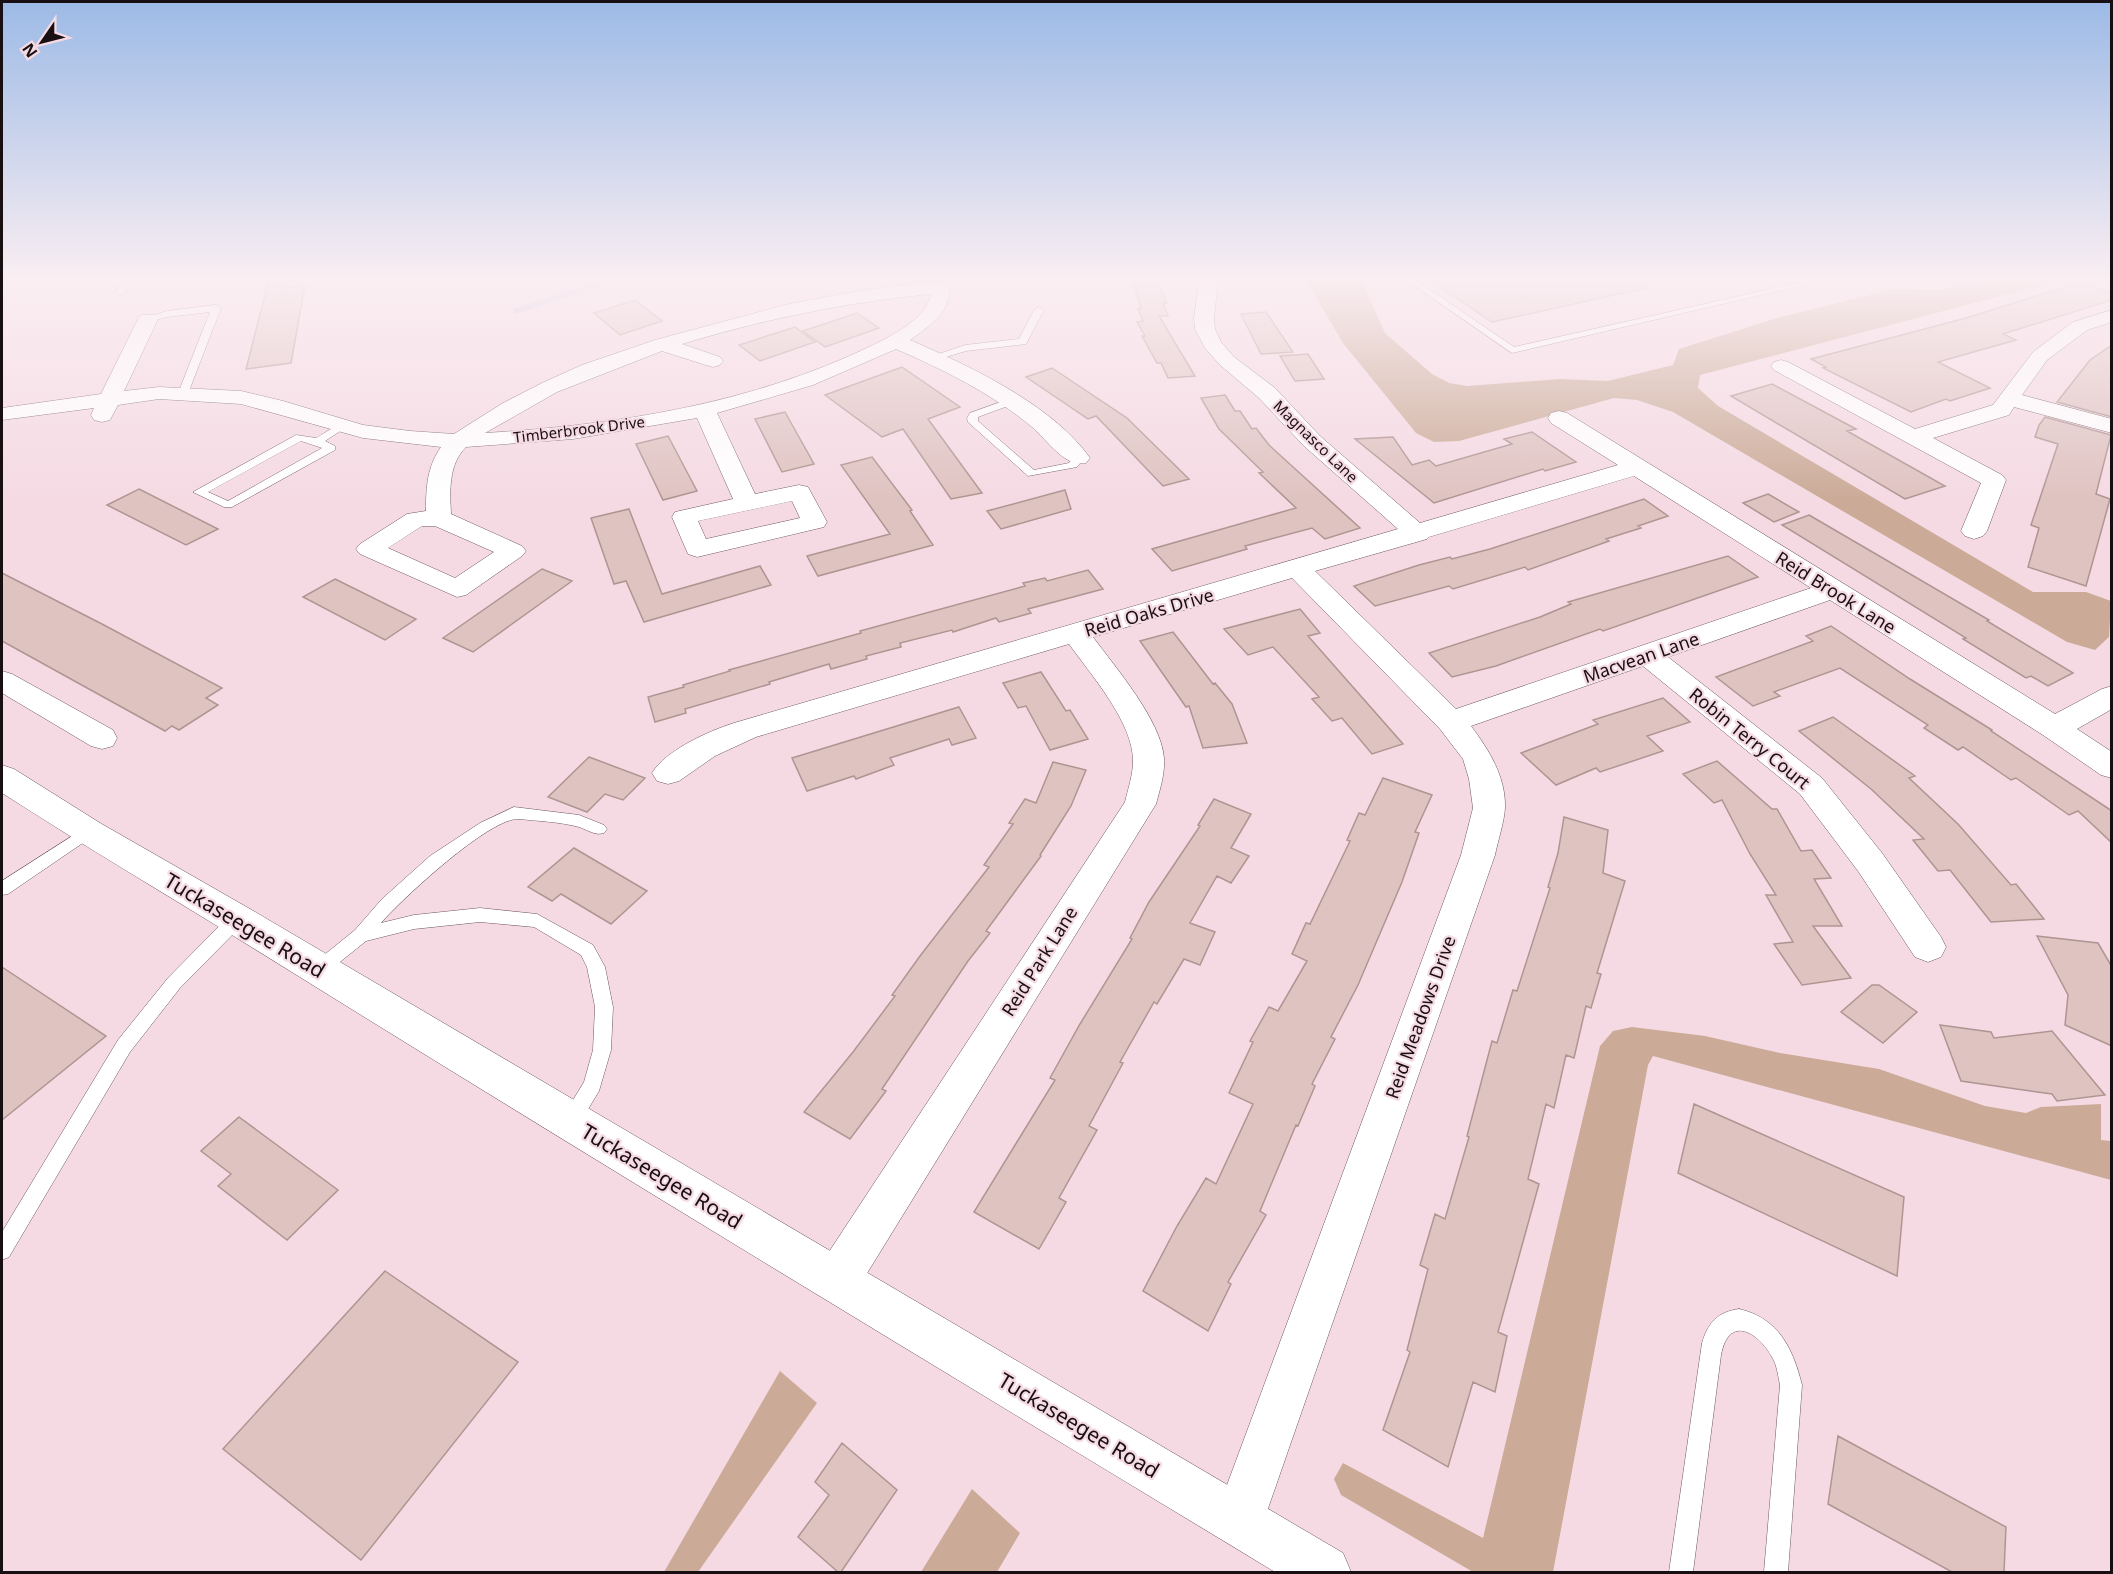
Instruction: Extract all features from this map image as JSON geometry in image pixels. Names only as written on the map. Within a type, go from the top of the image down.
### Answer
[{"type":"street","points":[[105,408],[132,352]]},
{"type":"street","points":[[439,518],[437,489],[441,469],[448,454],[459,441],[531,395],[596,367],[638,352]]},
{"type":"street","points":[[687,352],[713,361]]},
{"type":"street","name":"Timberbrook Drive","points":[[2,414],[105,408],[150,409],[183,396],[223,394],[340,426],[412,439],[459,441],[597,429],[704,410],[816,376],[870,352]]},
{"type":"street","points":[[920,352],[1012,401],[1048,429],[1078,458]]},
{"type":"street","name":"Magnasco Lane","points":[[1219,352],[1267,393],[1312,441],[1418,534]]},
{"type":"street","points":[[1913,437],[2001,410],[2011,399],[2023,378],[2045,352]]},
{"type":"street","points":[[1781,366],[1994,480],[1974,531]]},
{"type":"street","points":[[2011,399],[2112,426]]},
{"type":"street","name":"Timberbrook Drive","points":[[2,430],[105,408]]},
{"type":"street","points":[[704,410],[747,503]]},
{"type":"street","name":"Reid Brook Lane","points":[[1558,418],[2054,728],[2112,767]]},
{"type":"street","name":"Reid Oaks Drive","points":[[669,773],[699,750],[737,733],[1418,534],[1638,467]]},
{"type":"street","points":[[799,492],[815,522],[697,549],[684,517],[747,503],[799,492]]},
{"type":"street","points":[[439,518],[471,532],[513,551],[457,589],[369,549],[416,519],[439,518]]},
{"type":"street","name":"Reid Meadows Drive","points":[[1239,1520],[1478,855],[1489,808],[1485,779],[1477,756],[1451,722],[1297,568]]},
{"type":"street","name":"Macvean Lane","points":[[1451,722],[1832,590]]},
{"type":"street","name":"Reid Park Lane","points":[[837,1280],[1140,804],[1147,778],[1148,754],[1141,733],[1125,705],[1076,634]]},
{"type":"street","name":"Robin Terry Court","points":[[1648,655],[1811,786],[1870,862],[1928,947]]},
{"type":"street","points":[[6,689],[102,738]]},
{"type":"street","points":[[2054,728],[2112,696]]},
{"type":"street","name":"Tuckaseegee Road","points":[[2,777],[88,832],[237,919],[570,1122],[1324,1572]]},
{"type":"lane","points":[[183,396],[200,352]]},
{"type":"lane","points":[[932,358],[950,352]]},
{"type":"lane","points":[[1012,401],[974,415],[973,422],[1032,474],[1072,465],[1078,458]]},
{"type":"lane","points":[[316,442],[340,426]]},
{"type":"lane","points":[[300,437],[316,442],[331,448],[228,506],[200,492],[300,437]]},
{"type":"lane","points":[[319,969],[361,935],[388,904],[436,860],[485,827],[514,813],[579,821],[599,829]]},
{"type":"lane","points":[[2,889],[88,832]]},
{"type":"lane","points":[[361,935],[414,922],[480,915],[537,921],[587,950],[596,968],[604,1007],[602,1050],[592,1085],[570,1122]]},
{"type":"lane","points":[[2,1250],[124,1046],[174,983],[237,919]]},
{"type":"lane","points":[[1682,1572],[1710,1355],[1714,1339],[1723,1325],[1736,1320],[1747,1321],[1758,1327],[1773,1341],[1784,1359],[1791,1386],[1776,1572]]},
{"type":"shaded area","points":[[1351,352],[1407,352],[1432,374],[1449,383],[1467,386],[1560,379],[1608,381],[1673,365],[1678,352],[1786,352],[1700,375],[1698,388],[1718,406],[2033,592],[2086,592],[2111,601],[2109,637],[2095,650],[2067,642],[1673,412],[1637,400],[1614,398],[1459,441],[1434,442],[1416,433]]},
{"type":"shaded area","points":[[1632,1027],[1705,1036],[1780,1053],[1879,1069],[1985,1106],[2026,1113],[2041,1107],[2101,1104],[2101,1140],[2111,1141],[2111,1180],[1653,1056],[1648,1065],[1553,1572],[1473,1572],[1341,1495],[1334,1479],[1343,1463],[1483,1538],[1600,1046],[1613,1031]]},
{"type":"shaded area","points":[[780,1371],[817,1403],[698,1572],[664,1572]]},
{"type":"shaded area","points":[[972,1489],[1020,1533],[997,1572],[921,1572]]},
{"type":"building","points":[[250,352],[293,352],[291,363],[246,369]]},
{"type":"building","points":[[749,352],[785,352],[760,361]]},
{"type":"building","points":[[1151,352],[1181,352],[1195,376],[1168,378],[1161,363],[1157,363]]},
{"type":"building","points":[[1836,352],[1972,352],[1938,362],[1990,388],[1950,401],[1946,399],[1911,412],[1823,368],[1826,367],[1811,359]]},
{"type":"building","points":[[2101,352],[2112,352],[2112,417],[2057,402],[2090,360]]},
{"type":"building","points":[[1308,354],[1324,379],[1295,381],[1280,356]]},
{"type":"building","points":[[902,367],[960,407],[928,419],[982,493],[951,499],[903,429],[882,437],[825,395]]},
{"type":"building","points":[[1052,368],[1127,418],[1189,479],[1163,486],[1096,416],[1088,419],[1026,377]]},
{"type":"building","points":[[1772,384],[1856,429],[1847,431],[1945,486],[1905,499],[1731,396]]},
{"type":"building","points":[[1225,395],[1235,411],[1240,411],[1252,429],[1256,428],[1269,445],[1360,528],[1325,539],[1312,528],[1245,546],[1247,549],[1172,571],[1152,549],[1296,508],[1259,473],[1263,472],[1219,429],[1201,398]]},
{"type":"building","points":[[785,412],[814,464],[782,472],[755,419]]},
{"type":"building","points":[[2045,417],[2111,435],[2096,494],[2110,499],[2086,586],[2028,567],[2039,528],[2031,525],[2058,444],[2035,437]]},
{"type":"building","points":[[1532,432],[1576,462],[1545,471],[1543,469],[1434,503],[1355,439],[1393,437],[1412,465],[1429,460],[1436,466],[1512,444],[1504,439]]},
{"type":"building","points":[[668,436],[697,491],[663,500],[636,444]]},
{"type":"building","points":[[872,457],[912,510],[910,511],[933,545],[818,576],[807,556],[890,534],[841,465]]},
{"type":"building","points":[[139,489],[218,529],[186,545],[107,505]]},
{"type":"building","points":[[1065,490],[1071,509],[1001,529],[987,511]]},
{"type":"building","points":[[1768,494],[1799,512],[1774,522],[1743,503]]},
{"type":"building","points":[[1644,499],[1668,516],[1638,526],[1641,528],[1606,539],[1609,541],[1528,570],[1525,567],[1453,589],[1449,586],[1375,606],[1354,586],[1419,565],[1490,549]]},
{"type":"building","points":[[629,509],[662,594],[760,566],[771,585],[644,622],[626,581],[614,584],[591,518]]},
{"type":"building","points":[[1809,515],[1989,620],[1987,621],[2073,673],[2048,686],[2031,676],[2026,678],[1963,639],[1966,638],[1782,525]]},
{"type":"building","points":[[1728,556],[1758,577],[1496,666],[1452,677],[1429,653],[1540,617],[1571,604],[1568,602]]},
{"type":"building","points":[[542,569],[572,581],[473,652],[443,638]]},
{"type":"building","points":[[1088,570],[1103,589],[1028,609],[1031,613],[999,622],[996,618],[953,632],[952,630],[900,643],[901,647],[866,656],[867,659],[831,669],[829,664],[685,709],[686,713],[655,722],[648,697],[684,687],[683,685],[729,670],[861,633],[860,631],[1025,586],[1023,583],[1045,578],[1047,581]]},
{"type":"building","points":[[2,573],[222,688],[206,698],[218,705],[179,730],[172,726],[165,731],[2,641]]},
{"type":"building","points":[[335,579],[416,619],[385,640],[303,597]]},
{"type":"building","points":[[1300,609],[1320,633],[1308,636],[1403,744],[1372,754],[1342,718],[1332,721],[1312,699],[1319,697],[1273,647],[1248,655],[1224,629]]},
{"type":"building","points":[[1831,626],[2112,811],[2112,843],[2078,811],[2069,815],[2016,778],[2011,780],[1963,747],[1958,750],[1924,728],[1928,725],[1840,668],[1774,692],[1780,696],[1753,706],[1716,677],[1813,641],[1806,636]]},
{"type":"building","points":[[1173,632],[1213,684],[1215,683],[1232,704],[1247,743],[1203,748],[1189,706],[1186,707],[1140,641]]},
{"type":"building","points":[[1041,672],[1066,711],[1070,710],[1088,739],[1050,750],[1026,706],[1018,708],[1003,683]]},
{"type":"building","points":[[1663,698],[1690,722],[1647,736],[1663,751],[1600,772],[1596,768],[1556,785],[1521,753],[1598,724],[1593,720]]},
{"type":"building","points":[[959,707],[976,738],[952,745],[949,739],[890,758],[894,765],[856,779],[854,776],[807,791],[792,758]]},
{"type":"building","points":[[1833,717],[1915,776],[1909,778],[1958,824],[2011,885],[2016,884],[2044,919],[1991,922],[1950,870],[1938,871],[1913,840],[1924,839],[1871,789],[1799,731]]},
{"type":"building","points":[[589,757],[645,778],[623,800],[605,794],[587,812],[548,797]]},
{"type":"building","points":[[1717,761],[1772,809],[1777,809],[1801,851],[1812,850],[1831,878],[1814,879],[1842,926],[1813,926],[1851,978],[1802,985],[1774,944],[1793,942],[1766,895],[1776,895],[1750,854],[1722,800],[1714,803],[1683,774]]},
{"type":"building","points":[[1053,762],[1086,770],[1071,806],[1041,856],[986,931],[990,933],[968,961],[882,1089],[886,1091],[850,1139],[804,1112],[853,1052],[895,996],[892,995],[920,956],[989,867],[984,865],[1013,824],[1009,823],[1025,799],[1036,803]]},
{"type":"building","points":[[1383,778],[1432,795],[1415,832],[1419,833],[1402,882],[1358,985],[1331,1037],[1335,1039],[1312,1084],[1315,1086],[1260,1211],[1266,1215],[1228,1282],[1231,1284],[1208,1331],[1143,1291],[1177,1226],[1206,1178],[1216,1184],[1253,1104],[1229,1093],[1253,1042],[1250,1041],[1269,1007],[1278,1011],[1307,961],[1292,954],[1306,923],[1310,924],[1350,841],[1347,840],[1359,813],[1365,815]]},
{"type":"building","points":[[1214,799],[1251,814],[1231,848],[1249,856],[1231,883],[1217,876],[1190,923],[1215,932],[1200,965],[1184,959],[1157,1004],[1154,1002],[1120,1062],[1123,1063],[1089,1126],[1097,1130],[1059,1198],[1066,1202],[1039,1249],[974,1212],[1055,1080],[1050,1078],[1132,939],[1130,938],[1149,902],[1200,826],[1198,825]]},
{"type":"building","points":[[1564,817],[1608,830],[1603,873],[1625,881],[1597,973],[1601,974],[1591,1008],[1586,1006],[1574,1058],[1566,1055],[1554,1108],[1546,1104],[1528,1179],[1539,1184],[1498,1332],[1507,1336],[1495,1392],[1473,1382],[1448,1467],[1383,1430],[1410,1352],[1407,1350],[1428,1269],[1420,1265],[1435,1214],[1445,1219],[1469,1137],[1467,1136],[1492,1041],[1497,1043],[1513,990],[1517,991],[1550,888],[1548,887],[1558,853]]},
{"type":"building","points":[[574,848],[647,891],[611,924],[561,894],[552,901],[528,887]]},
{"type":"building","points":[[2037,936],[2098,943],[2112,967],[2112,1046],[2065,1025],[2068,995]]},
{"type":"building","points":[[2,967],[106,1036],[2,1120]]},
{"type":"building","points":[[1872,985],[1879,985],[1917,1012],[1883,1043],[1841,1012]]},
{"type":"building","points":[[1940,1025],[1991,1032],[1994,1038],[2052,1031],[2105,1095],[2057,1101],[2052,1094],[1961,1081]]},
{"type":"building","points":[[1694,1104],[1904,1197],[1897,1276],[1678,1173]]},
{"type":"building","points":[[239,1117],[338,1190],[287,1240],[218,1186],[231,1174],[201,1151]]},
{"type":"building","points":[[385,1271],[518,1362],[361,1560],[223,1449]]},
{"type":"building","points":[[1838,1436],[2006,1527],[2004,1572],[1952,1572],[1828,1504]]},
{"type":"building","points":[[842,1443],[897,1490],[841,1572],[838,1572],[798,1537],[829,1495],[815,1482]]}]
